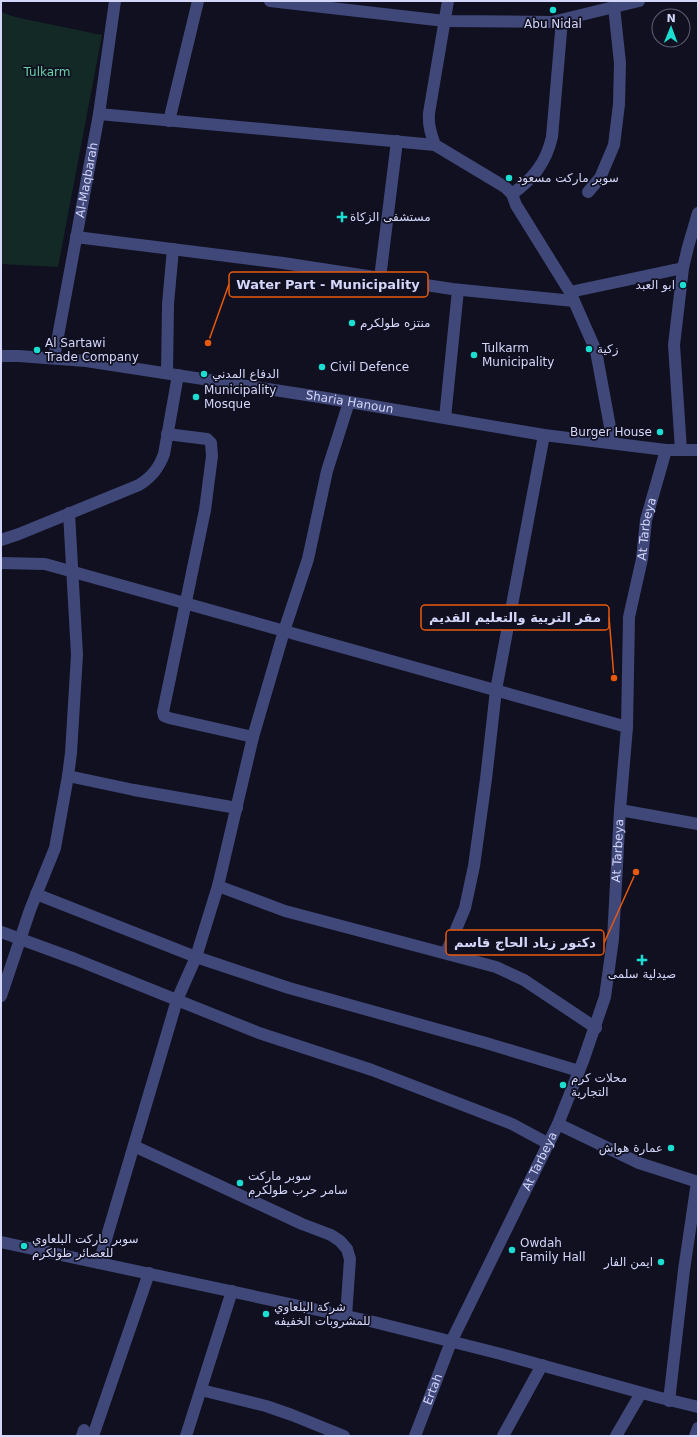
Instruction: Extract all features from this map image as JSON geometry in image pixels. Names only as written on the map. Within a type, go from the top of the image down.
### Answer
[{"type":"street","name":"Al-Maqbarah","points":[[54,358],[99,114],[114,1]]},
{"type":"street","points":[[169,120],[198,1]]},
{"type":"street","points":[[270,1],[343,5],[445,21],[552,22],[639,1]]},
{"type":"street","points":[[435,145],[429,120],[448,1]]},
{"type":"street","points":[[588,192],[600,178],[614,145],[619,104],[620,63],[614,7]]},
{"type":"street","points":[[512,194],[535,175],[550,147],[562,20]]},
{"type":"street","points":[[99,114],[435,145],[505,187],[512,194],[516,205],[572,297],[596,351],[613,444]]},
{"type":"street","points":[[380,278],[397,141]]},
{"type":"street","points":[[681,450],[674,345],[683,268],[694,237],[698,213]]},
{"type":"street","points":[[76,237],[284,263],[458,290],[572,297],[683,268]]},
{"type":"street","points":[[1,540],[139,485],[153,475],[162,462],[167,434],[173,374],[168,304],[173,249]]},
{"type":"street","points":[[445,418],[458,290]]},
{"type":"street","name":"Sharia Hanoun","points":[[1,356],[86,361],[349,402],[544,435],[666,450],[698,450]]},
{"type":"street","points":[[99,1263],[177,1000],[196,957],[218,886],[253,737],[284,631],[308,560],[327,471],[349,402]]},
{"type":"street","points":[[167,434],[203,438],[211,442],[212,456],[205,510],[163,712],[164,716],[253,737]]},
{"type":"street","points":[[446,953],[465,908],[474,866],[496,690],[544,435]]},
{"type":"street","name":"At Tarbeya","points":[[451,1342],[558,1124],[596,1028],[605,997],[613,939],[620,810],[627,727],[629,617],[642,559],[646,520],[666,450]]},
{"type":"street","points":[[1,996],[36,894],[55,848],[68,776],[71,753],[77,655],[69,513]]},
{"type":"street","points":[[1,563],[36,562],[72,571],[627,727]]},
{"type":"street","points":[[68,776],[134,790],[237,808]]},
{"type":"street","points":[[620,810],[698,824]]},
{"type":"street","points":[[218,886],[285,911],[446,953],[510,973],[533,986],[596,1028]]},
{"type":"street","points":[[36,894],[196,957],[289,988],[486,1043],[579,1071]]},
{"type":"street","points":[[1,932],[75,959],[259,1033],[372,1070],[512,1124],[549,1144]]},
{"type":"street","points":[[558,1124],[639,1163],[697,1182],[684,1270],[669,1400]]},
{"type":"street","points":[[134,1146],[302,1224],[331,1235],[340,1241],[347,1249],[350,1259],[346,1316]]},
{"type":"street","points":[[1,1242],[346,1316],[542,1365],[641,1393],[698,1407]]},
{"type":"street","points":[[86,1433],[149,1273]]},
{"type":"street","points":[[186,1436],[232,1291]]},
{"type":"street","name":"Ertah","points":[[415,1436],[451,1342]]},
{"type":"street","points":[[503,1436],[542,1365]]},
{"type":"street","points":[[201,1390],[266,1406],[344,1436]]},
{"type":"street","points":[[616,1436],[641,1393]]},
{"type":"street","points":[[695,1436],[698,1428]]},
{"type":"green space","name":"Tulkarm","points":[[1,12],[15,17],[102,35],[58,267],[1,264]]},
{"type":"place","name":"Abu Nidal","points":[[553,10]]},
{"type":"place","name":"سوبر ماركت مسعود","points":[[509,178]]},
{"type":"place","name":"مستشفى الزكاة","points":[[342,217]]},
{"type":"place","name":"ابو العبد","points":[[683,285]]},
{"type":"place","name":"منتزه طولكرم","points":[[352,323]]},
{"type":"place","name":"Water Part - Municipality","points":[[208,343]]},
{"type":"place","name":"زكية","points":[[589,349]]},
{"type":"place","name":"Al Sartawi Trade Company","points":[[37,350]]},
{"type":"place","name":"Tulkarm Municipality","points":[[474,355]]},
{"type":"place","name":"Civil Defence","points":[[322,367]]},
{"type":"place","name":"الدفاع المدني","points":[[204,374]]},
{"type":"place","name":"Municipality Mosque","points":[[196,397]]},
{"type":"place","name":"Burger House","points":[[660,432]]},
{"type":"place","name":"مقر التربية والتعليم القديم","points":[[614,678]]},
{"type":"place","name":"دكتور زياد الحاج قاسم","points":[[636,872]]},
{"type":"place","name":"صيدلية سلمى","points":[[642,960]]},
{"type":"place","name":"محلات كرم التجارية","points":[[563,1085]]},
{"type":"place","name":"عمارة هواش","points":[[671,1148]]},
{"type":"place","name":"سوبر ماركت سامر حرب طولكرم","points":[[240,1183]]},
{"type":"place","name":"سوبر ماركت البلعاوي للعصائر طولكرم","points":[[24,1246]]},
{"type":"place","name":"Owdah Family Hall","points":[[512,1250]]},
{"type":"place","name":"ايمن الفار","points":[[661,1262]]},
{"type":"place","name":"شركة البلعاوي للمشروبات الخفيفه","points":[[266,1314]]}]
